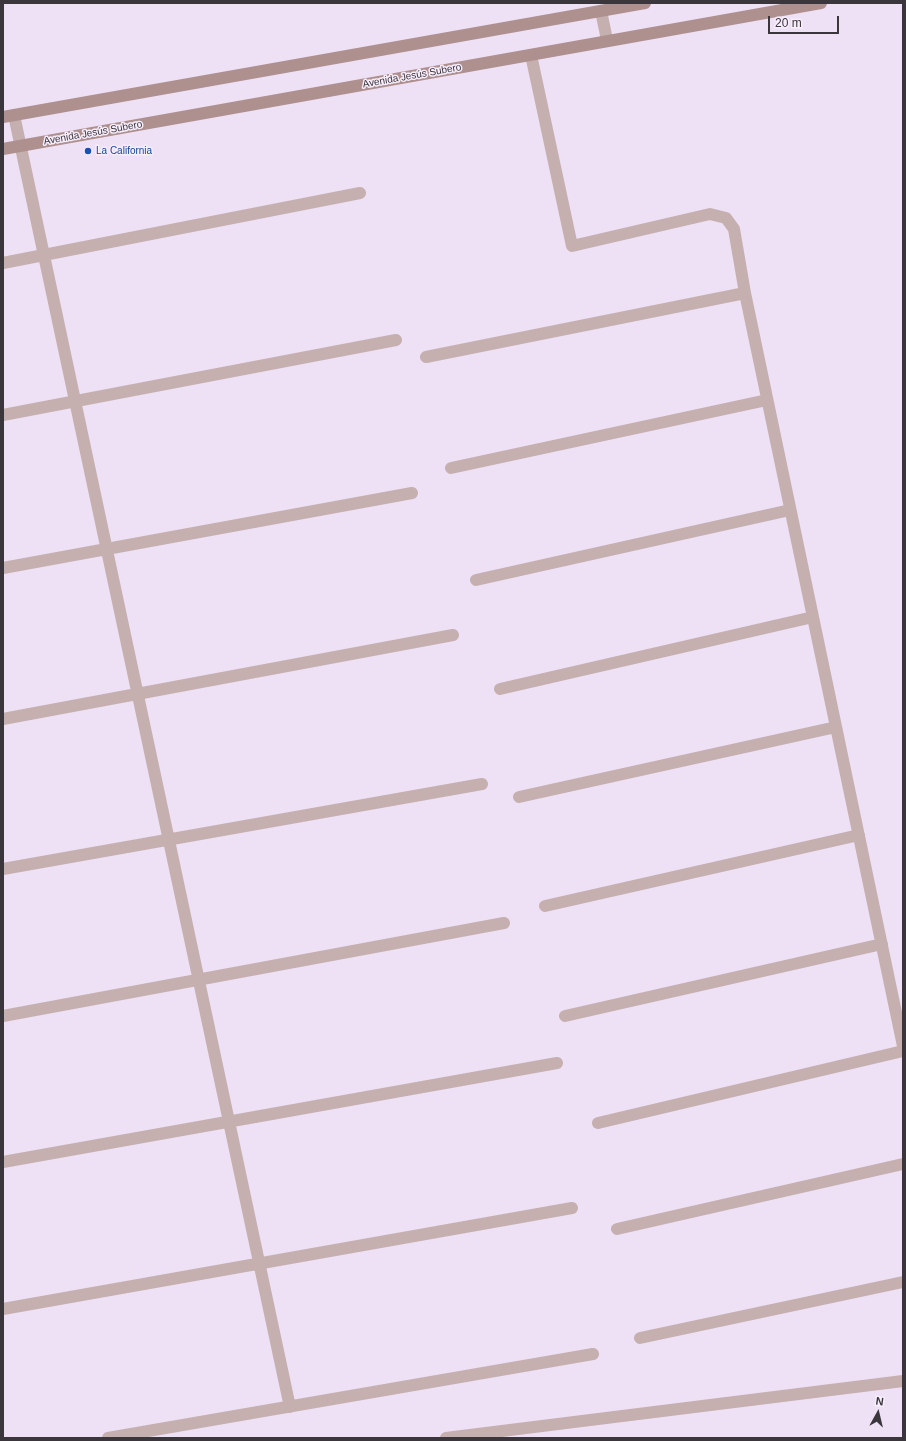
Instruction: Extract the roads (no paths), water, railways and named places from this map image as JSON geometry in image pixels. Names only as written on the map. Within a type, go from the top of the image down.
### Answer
[{"type":"main road","points":[[9,116],[645,3]]},
{"type":"main road","name":"Avenida Jesús Subero","points":[[3,149],[821,3]]},
{"type":"street","points":[[601,11],[607,40]]},
{"type":"street","points":[[531,55],[572,246],[710,214],[726,218],[734,229],[744,294],[903,1046]]},
{"type":"street","points":[[9,116],[21,146],[45,256],[290,1407]]},
{"type":"street","points":[[3,263],[360,194]]},
{"type":"street","points":[[426,357],[744,294]]},
{"type":"street","points":[[3,415],[396,340]]},
{"type":"street","points":[[451,468],[767,400]]},
{"type":"street","points":[[3,568],[412,493]]},
{"type":"street","points":[[476,580],[790,510]]},
{"type":"street","points":[[500,689],[813,617]]},
{"type":"street","points":[[3,719],[453,635]]},
{"type":"street","points":[[519,797],[836,727]]},
{"type":"street","points":[[3,869],[482,784]]},
{"type":"street","points":[[546,906],[859,835]]},
{"type":"street","points":[[3,1016],[504,923]]},
{"type":"street","points":[[565,1016],[882,944]]},
{"type":"street","points":[[598,1122],[903,1051]]},
{"type":"street","points":[[3,1162],[556,1063]]},
{"type":"street","points":[[617,1229],[903,1164]]},
{"type":"street","points":[[3,1309],[572,1208]]},
{"type":"street","points":[[640,1338],[903,1282]]},
{"type":"street","points":[[108,1438],[593,1354]]},
{"type":"street","points":[[446,1438],[903,1381]]},
{"type":"place","name":"La California","points":[[88,151]]}]
